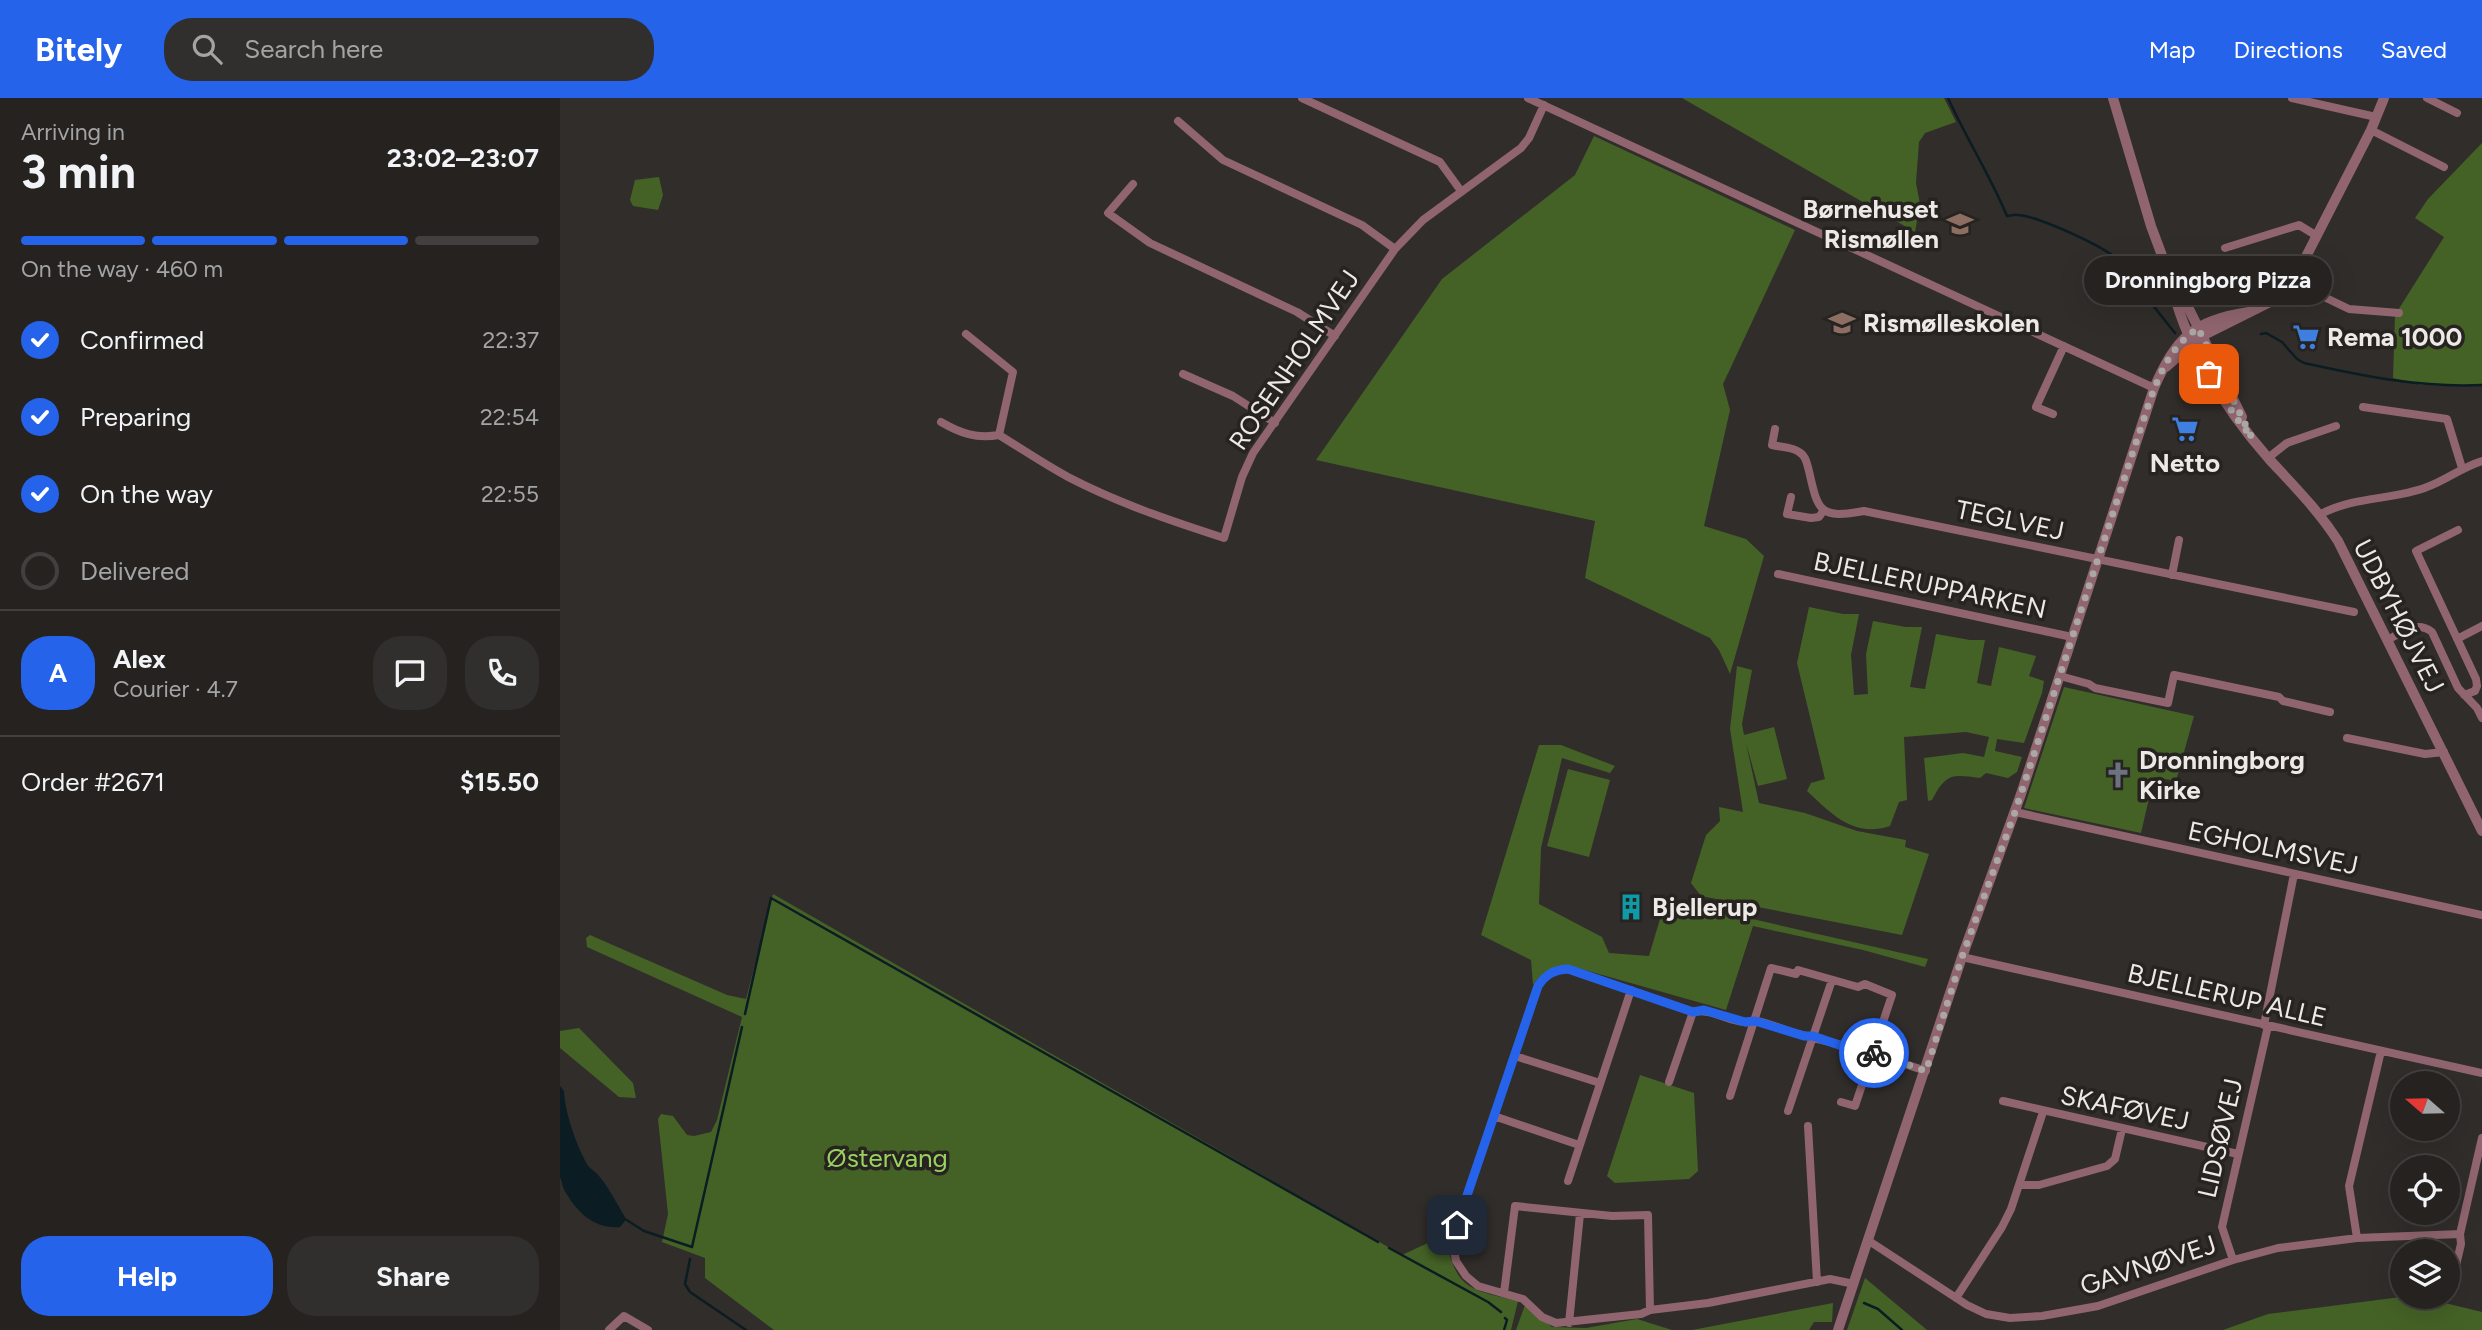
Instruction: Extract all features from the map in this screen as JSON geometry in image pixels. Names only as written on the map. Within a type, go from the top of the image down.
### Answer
[{"type":"street","points":[[1302,98],[1440,162],[1461,191]]},
{"type":"street","points":[[1528,98],[2154,388]]},
{"type":"street","name":"UDBYHØJVEJ","points":[[2113,98],[2151,226],[2170,277],[2174,300],[2196,335],[2229,406],[2268,458],[2321,514],[2338,541],[2482,831]]},
{"type":"street","points":[[2292,98],[2376,117]]},
{"type":"street","points":[[1838,1330],[1962,957],[2015,812],[2154,388],[2163,369],[2196,335],[2278,298],[2293,282],[2371,130],[2384,98]]},
{"type":"street","points":[[2427,98],[2457,113]]},
{"type":"street","name":"ROSENHOLMVEJ","points":[[999,435],[1066,476],[1114,499],[1162,519],[1224,538],[1241,477],[1253,453],[1395,249],[1423,220],[1521,148],[1529,138],[1544,105]]},
{"type":"street","points":[[1178,121],[1223,160],[1362,225],[1395,249]]},
{"type":"street","points":[[2371,130],[2444,167]]},
{"type":"street","points":[[1133,184],[1108,213],[1150,243],[1297,312],[1335,335]]},
{"type":"street","points":[[2225,248],[2299,225],[2318,236]]},
{"type":"street","points":[[2293,282],[2349,309],[2399,313]]},
{"type":"street","points":[[941,422],[961,434],[986,437],[999,435],[1013,372],[966,334]]},
{"type":"street","points":[[2053,414],[2036,407],[2064,346]]},
{"type":"street","points":[[1183,374],[1233,396],[1275,422]]},
{"type":"street","points":[[2363,407],[2447,419],[2462,468]]},
{"type":"street","points":[[2268,458],[2287,443],[2336,426]]},
{"type":"street","points":[[1775,429],[1772,445],[1798,451],[1807,459],[1816,500],[1824,510]]},
{"type":"street","points":[[2321,514],[2337,506],[2427,488],[2462,468],[2482,461]]},
{"type":"street","name":"TEGLVEJ","points":[[1790,497],[1787,514],[1811,518],[1819,517],[1824,510],[1833,515],[1864,511],[2354,612]]},
{"type":"street","points":[[2458,530],[2416,551],[2477,685],[2475,691],[2464,695]]},
{"type":"street","points":[[2172,575],[2179,540]]},
{"type":"street","name":"BJELLERUPPARKEN","points":[[1778,574],[2073,637]]},
{"type":"street","points":[[2387,640],[2416,626],[2425,626],[2432,632],[2458,688],[2477,708],[2482,718]]},
{"type":"street","points":[[2457,639],[2482,626]]},
{"type":"street","points":[[2060,676],[2095,688],[2168,704],[2174,675],[2279,697],[2283,701],[2330,712]]},
{"type":"street","points":[[2347,738],[2425,754],[2444,752]]},
{"type":"street","name":"EGHOLMSVEJ","points":[[2015,812],[2482,915]]},
{"type":"street","name":"LIDSØVEJ","points":[[2233,1260],[2222,1227],[2266,1025],[2294,874]]},
{"type":"street","name":"BJELLERUP ALLE","points":[[1962,957],[2482,1073]]},
{"type":"street","points":[[1730,1096],[1771,968],[1796,974],[1798,970],[1858,988],[1865,985],[1892,995],[1855,1106],[1841,1102]]},
{"type":"street","points":[[1854,1284],[1830,1279],[1708,1303],[1650,1310],[1641,1314],[1556,1323],[1542,1317],[1523,1299],[1478,1286],[1466,1276],[1456,1261],[1453,1244],[1457,1225],[1538,986],[1545,976],[1555,970],[1568,969],[1693,1012],[1704,1010],[1745,1022],[1755,1021],[1804,1036],[1813,1036],[1862,1053],[1873,1053],[1926,1071]]},
{"type":"street","points":[[1788,1111],[1832,980]]},
{"type":"street","points":[[1568,1181],[1631,990]]},
{"type":"street","points":[[1669,1082],[1693,1012]]},
{"type":"street","points":[[2357,1238],[2349,1186],[2381,1051]]},
{"type":"street","points":[[1515,1056],[1600,1083]]},
{"type":"street","name":"SKAFØVEJ","points":[[2003,1101],[2238,1154]]},
{"type":"street","points":[[1956,1298],[2002,1227],[2020,1185],[2043,1112]]},
{"type":"street","points":[[1494,1116],[1579,1145]]},
{"type":"street","points":[[1808,1126],[1817,1282]]},
{"type":"street","points":[[2020,1185],[2039,1185],[2107,1166],[2115,1159],[2122,1129]]},
{"type":"street","points":[[2460,1248],[2460,1234],[2482,1138]]},
{"type":"street","points":[[1504,1293],[1515,1206],[1580,1214],[1648,1215],[1650,1310]]},
{"type":"street","points":[[1569,1323],[1580,1214]]},
{"type":"street","name":"GAVNØVEJ","points":[[1869,1241],[1956,1298],[1977,1310],[1999,1317],[2042,1316],[2098,1306],[2233,1260],[2278,1248],[2357,1238],[2460,1234]]},
{"type":"street","points":[[609,1330],[624,1316],[648,1330]]},
{"type":"green space","points":[[1682,98],[1944,98],[1956,122],[1925,133],[1919,142],[1916,183],[1920,204],[1915,232]]},
{"type":"green space","points":[[1594,136],[1795,230],[1723,384],[1730,410],[1704,526],[1746,539],[1764,556],[1730,674],[1710,638],[1585,578],[1595,521],[1316,460],[1442,279],[1575,175]]},
{"type":"green space","points":[[2482,143],[2482,386],[2422,385],[2393,378],[2395,315],[2444,237],[2415,218],[2428,199]]},
{"type":"green space","points":[[659,177],[663,195],[658,210],[633,206],[630,200],[635,180]]},
{"type":"green space","points":[[1809,607],[1843,614],[1859,614],[1851,655],[1854,695],[1868,694],[1866,654],[1873,621],[1922,627],[1910,687],[1925,689],[1936,634],[1985,640],[1977,683],[1991,686],[1999,647],[2036,656],[2029,676],[2044,681],[2024,743],[1997,739],[1995,751],[2022,757],[2017,772],[2008,778],[1986,773],[1980,778],[1951,777],[1941,785],[1932,800],[1928,801],[1924,758],[1963,753],[1984,757],[1989,737],[1966,732],[1904,737],[1907,800],[1899,802],[1890,826],[1865,829],[1844,822],[1834,815],[1807,791],[1811,783],[1825,779],[1797,663]]},
{"type":"green space","points":[[1737,666],[1752,670],[1742,724],[1744,735],[1774,727],[1787,779],[1758,786],[1746,743],[1759,803],[1805,813],[1857,831],[1906,840],[1905,847],[1929,854],[1902,935],[1701,896],[1691,883],[1706,835],[1720,821],[1719,807],[1743,812],[1730,729]]},
{"type":"green space","points":[[2064,687],[2194,716],[2176,781],[2154,777],[2141,833],[2024,808]]},
{"type":"green space","points":[[1539,745],[1561,745],[1615,766],[1610,773],[1562,758],[1541,848],[1539,904],[1602,937],[1609,953],[1649,956],[1662,912],[1651,896],[1928,959],[1925,967],[1863,950],[1753,926],[1726,1010],[1567,965],[1548,971],[1533,985],[1531,960],[1481,935]]},
{"type":"green space","points":[[1568,769],[1610,780],[1589,857],[1547,846]]},
{"type":"green space","name":"Østervang","points":[[773,894],[1402,1255],[1445,1235],[1454,1267],[1467,1284],[1487,1293],[1518,1301],[1511,1330],[774,1330],[705,1278],[705,1258],[662,1242],[668,1214],[658,1119],[661,1114],[673,1116],[687,1135],[711,1132],[717,1120],[742,1017],[587,947],[586,938],[590,935],[727,995],[746,999]]},
{"type":"green space","points":[[579,1028],[633,1083],[636,1098],[619,1097],[560,1048],[560,1031]]},
{"type":"green space","points":[[1640,1075],[1694,1093],[1698,1171],[1689,1179],[1615,1183],[1607,1176]]},
{"type":"green space","points":[[1865,1278],[1927,1330],[1847,1330]]},
{"type":"green space","points":[[2390,1298],[2390,1309],[2460,1309],[2460,1307],[2482,1312],[2482,1330],[2223,1330],[2268,1314]]},
{"type":"green space","points":[[1833,1303],[1832,1322],[1814,1322],[1809,1330],[1692,1330]]},
{"type":"green space","points":[[1525,1305],[1552,1327],[1586,1328],[1637,1319],[1672,1330],[1516,1330]]},
{"type":"shaded area","points":[[560,1086],[564,1091],[569,1118],[583,1156],[588,1166],[606,1185],[625,1217],[620,1227],[602,1225],[588,1218],[564,1190],[560,1177]]},
{"type":"waterway","points":[[1948,98],[2007,216],[2027,217],[2057,227],[2105,251],[2123,265]]},
{"type":"waterway","points":[[2131,278],[2175,333]]},
{"type":"waterway","points":[[2261,334],[2266,333],[2282,342],[2304,363],[2414,383],[2482,385]]},
{"type":"waterway","points":[[745,1014],[771,898],[1378,1242]]},
{"type":"waterway","points":[[625,1219],[644,1231],[692,1247],[742,1027]]},
{"type":"waterway","points":[[1389,1248],[1488,1302],[1501,1312]]},
{"type":"waterway","points":[[690,1259],[685,1284],[690,1292],[746,1330]]},
{"type":"waterway","points":[[1864,1303],[1878,1309],[1902,1330]]},
{"type":"waterway","points":[[1504,1330],[1507,1320],[1505,1318]]},
{"type":"way so far","points":[[1874,1053],[1926,1071],[1962,957],[2015,812],[2150,400],[2170,354],[2177,344],[2198,328],[2252,438],[2209,374]]},
{"type":"place","name":"Børnehuset Rismøllen","points":[[1960,224]]},
{"type":"place","name":"Rismølleskolen","points":[[1842,323]]},
{"type":"place","name":"Rema 1000","points":[[2306,337]]},
{"type":"place","name":"Dronningborg Pizza","points":[[2209,374]]},
{"type":"place","name":"Netto","points":[[2185,429]]},
{"type":"place","name":"Dronningborg Kirke","points":[[2118,775]]},
{"type":"place","name":"Bjellerup","points":[[1631,907]]},
{"type":"route","points":[[1457,1225],[1538,986],[1545,976],[1555,970],[1568,969],[1693,1012],[1704,1010],[1745,1022],[1755,1021],[1804,1036],[1813,1036],[1862,1053],[1874,1053]]}]
